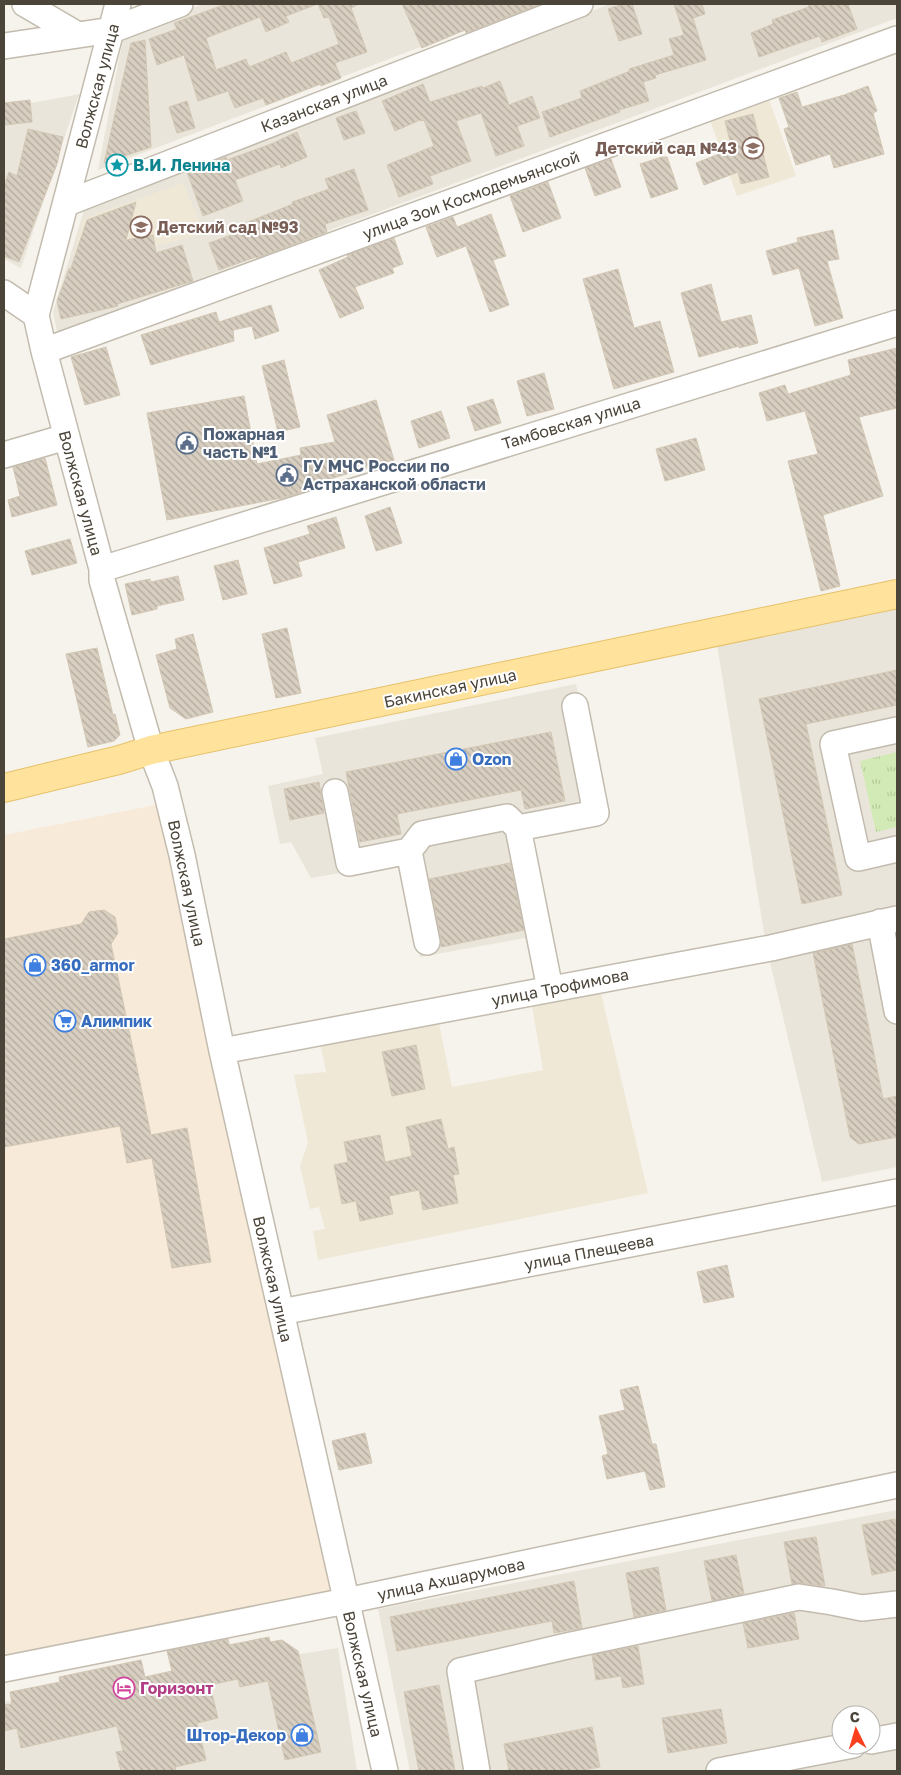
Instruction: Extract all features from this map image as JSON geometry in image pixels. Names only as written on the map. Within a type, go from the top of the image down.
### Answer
[{"type":"main road","name":"Бакинская улица","points":[[4,788],[119,760],[151,750],[897,594]]},
{"type":"street","points":[[25,4],[78,35]]},
{"type":"street","name":"Волжская улица","points":[[118,4],[67,203],[36,314],[66,437],[102,569],[102,580],[151,750],[165,786],[180,846],[222,1051],[385,1771]]},
{"type":"street","points":[[4,46],[112,30],[180,4]]},
{"type":"street","name":"Казанская улица","points":[[67,203],[580,4]]},
{"type":"street","name":"улица Зои Космодемьянской","points":[[44,351],[897,39]]},
{"type":"street","points":[[4,293],[36,314]]},
{"type":"street","name":"Тамбовская улица","points":[[102,569],[897,322]]},
{"type":"street","points":[[4,455],[66,437]]},
{"type":"street","points":[[518,828],[596,813],[575,706]]},
{"type":"street","points":[[897,730],[833,744],[858,858],[897,849]]},
{"type":"street","points":[[335,792],[349,863],[409,851],[422,834],[507,817],[518,828],[550,989]]},
{"type":"street","points":[[409,851],[427,942]]},
{"type":"street","points":[[889,921],[897,1011]]},
{"type":"street","name":"улица Трофимова","points":[[222,1051],[771,948],[889,921]]},
{"type":"street","name":"улица Плещеева","points":[[281,1312],[897,1192]]},
{"type":"street","name":"улица Ахшарумова","points":[[4,1670],[346,1601],[897,1485]]},
{"type":"street","points":[[477,1771],[460,1671],[799,1597],[862,1608],[897,1604]]},
{"type":"street","points":[[881,1740],[897,1736]]},
{"type":"street","points":[[719,1771],[831,1749]]},
{"type":"shaded area","points":[[203,4],[533,4],[98,170],[124,33]]},
{"type":"shaded area","points":[[610,4],[897,4],[897,18],[57,332],[53,312],[85,207]]},
{"type":"shaded area","points":[[80,94],[21,268],[4,259],[4,108]]},
{"type":"shaded area","name":"Детский сад №43","points":[[769,99],[796,176],[737,196],[710,120]]},
{"type":"shaded area","name":"Детский сад №93","points":[[183,183],[204,234],[118,255],[73,262],[83,219]]},
{"type":"shaded area","points":[[897,608],[897,1167],[822,1182],[766,945],[717,645]]},
{"type":"shaded area","points":[[576,684],[606,822],[527,838],[550,954],[530,957],[525,938],[420,957],[399,863],[311,878],[291,842],[280,844],[268,786],[323,774],[315,738]]},
{"type":"shaded area","points":[[160,804],[339,1599],[4,1666],[4,835]]},
{"type":"shaded area","points":[[600,989],[648,1193],[318,1260],[313,1231],[325,1229],[319,1207],[310,1209],[300,1166],[308,1143],[294,1075],[326,1072],[319,1037],[437,1014],[452,1087],[543,1070],[531,1000]]},
{"type":"shaded area","points":[[897,1510],[897,1771],[410,1771],[378,1609]]},
{"type":"shaded area","points":[[338,1648],[357,1771],[4,1771],[4,1702]]},
{"type":"green space","points":[[897,752],[897,827],[876,832],[860,761]]},
{"type":"building","points":[[226,4],[315,5],[286,16],[289,22],[266,32],[260,17],[206,38],[216,70],[246,59],[249,67],[286,52],[291,63],[339,44],[329,17],[324,18],[318,4],[359,4],[351,8],[367,52],[335,63],[341,78],[266,105],[263,98],[235,108],[228,91],[198,101],[184,55],[157,65],[149,39],[177,29],[174,23]]},
{"type":"building","points":[[402,4],[541,4],[466,33],[465,30],[422,48]]},
{"type":"building","points":[[624,4],[632,4],[642,34],[619,41],[608,9]]},
{"type":"building","points":[[674,4],[702,4],[705,14],[693,18],[706,60],[655,75],[656,78],[643,82],[649,101],[619,110],[620,112],[550,137],[542,112],[582,98],[580,91],[630,71],[629,69],[674,55],[669,39],[684,35]]},
{"type":"building","points":[[808,4],[848,4],[857,29],[822,42],[820,36],[759,57],[751,33],[773,24],[772,20],[809,7]]},
{"type":"building","points":[[145,40],[151,147],[104,163],[131,43]]},
{"type":"building","points":[[500,81],[509,105],[532,96],[540,118],[517,126],[524,146],[496,156],[481,113],[456,121],[471,161],[430,176],[433,184],[399,197],[387,165],[434,146],[424,120],[395,131],[382,101],[423,84],[430,102],[482,86],[483,88]]},
{"type":"building","points":[[868,86],[877,111],[873,113],[884,154],[834,168],[830,154],[796,165],[784,129],[789,127],[779,98],[797,92],[802,107]]},
{"type":"building","points":[[30,100],[32,122],[4,125],[4,103]]},
{"type":"building","points":[[187,101],[195,128],[177,133],[169,107]]},
{"type":"building","points":[[356,111],[365,133],[344,140],[336,118]]},
{"type":"building","points":[[753,114],[769,177],[741,184],[738,172],[704,185],[696,163],[732,149],[725,121]]},
{"type":"building","points":[[28,129],[63,137],[57,164],[19,262],[4,256],[4,186],[9,172],[17,176]]},
{"type":"building","points":[[297,132],[307,157],[281,168],[280,164],[235,180],[243,201],[203,216],[187,172],[226,157],[227,160],[271,144]]},
{"type":"building","points":[[667,157],[678,189],[651,198],[640,164]]},
{"type":"building","points":[[611,159],[621,187],[595,196],[585,168]]},
{"type":"building","points":[[354,169],[368,210],[325,224],[327,232],[219,270],[209,243],[246,230],[243,224],[293,204],[292,202],[329,189],[325,179]]},
{"type":"building","points":[[548,182],[561,218],[523,232],[510,196]]},
{"type":"building","points":[[136,202],[126,240],[153,235],[156,253],[182,245],[193,281],[117,304],[118,306],[61,319],[57,301],[71,268],[87,220]]},
{"type":"building","points":[[491,214],[506,256],[493,260],[509,305],[490,312],[466,246],[437,257],[426,227],[453,217],[457,227]]},
{"type":"building","points":[[833,230],[839,259],[827,261],[843,318],[815,326],[799,268],[773,275],[766,251],[798,242],[797,238]]},
{"type":"building","points":[[394,238],[403,264],[392,268],[394,273],[355,287],[364,308],[340,318],[319,270],[348,257],[347,255]]},
{"type":"building","points":[[618,269],[634,328],[660,321],[674,372],[614,389],[583,279]]},
{"type":"building","points":[[711,284],[721,322],[751,315],[758,343],[699,357],[681,293]]},
{"type":"building","points":[[271,305],[279,331],[255,339],[252,326],[233,330],[234,341],[151,365],[141,335],[216,312],[219,322]]},
{"type":"building","points":[[106,347],[120,395],[85,405],[71,357]]},
{"type":"building","points":[[897,348],[897,408],[859,417],[883,496],[823,515],[840,586],[821,591],[788,461],[818,454],[805,411],[767,421],[759,393],[785,385],[788,394],[851,375],[848,360]]},
{"type":"building","points":[[284,360],[300,427],[278,432],[262,366]]},
{"type":"building","points":[[544,373],[554,409],[527,416],[517,381]]},
{"type":"building","points":[[244,396],[257,464],[301,455],[300,448],[335,442],[327,415],[376,400],[394,460],[333,478],[334,482],[282,498],[167,520],[147,413]]},
{"type":"building","points":[[493,399],[501,423],[475,431],[467,407]]},
{"type":"building","points":[[441,411],[450,438],[419,448],[411,421]]},
{"type":"building","points":[[696,438],[705,470],[665,481],[656,449]]},
{"type":"building","points":[[45,458],[57,505],[12,517],[8,500],[20,496],[13,467]]},
{"type":"building","points":[[390,507],[402,543],[376,551],[365,516]]},
{"type":"building","points":[[336,517],[345,548],[298,562],[302,576],[274,584],[264,548],[310,534],[307,526]]},
{"type":"building","points":[[70,539],[77,563],[32,575],[25,551]]},
{"type":"building","points":[[238,560],[247,594],[223,600],[214,566]]},
{"type":"building","points":[[178,576],[184,600],[157,606],[157,609],[132,615],[125,584],[150,579],[151,582]]},
{"type":"building","points":[[287,628],[301,693],[276,698],[262,634]]},
{"type":"building","points":[[193,634],[213,712],[186,719],[170,708],[156,655],[177,649],[175,639]]},
{"type":"building","points":[[97,648],[113,715],[115,714],[120,735],[114,741],[88,747],[66,654]]},
{"type":"building","points":[[897,670],[897,705],[806,724],[842,895],[802,904],[759,699]]},
{"type":"building","points":[[551,732],[565,801],[525,809],[521,790],[397,814],[401,834],[360,842],[346,772]]},
{"type":"building","points":[[319,782],[324,813],[290,820],[284,789]]},
{"type":"building","points":[[510,863],[524,930],[441,947],[429,879]]},
{"type":"building","name":"Алимпик","points":[[104,910],[115,917],[118,933],[111,944],[151,1135],[187,1128],[211,1262],[172,1268],[152,1158],[127,1163],[120,1126],[4,1147],[4,939],[81,924],[89,912]]},
{"type":"building","points":[[852,944],[883,1099],[897,1096],[897,1137],[859,1144],[850,1137],[813,953]]},
{"type":"building","points":[[416,1045],[425,1089],[392,1096],[382,1052]]},
{"type":"building","points":[[441,1119],[448,1149],[454,1147],[459,1174],[453,1175],[458,1203],[423,1210],[419,1190],[389,1196],[393,1214],[360,1221],[356,1201],[342,1204],[334,1165],[348,1162],[344,1142],[380,1135],[385,1162],[412,1156],[406,1127]]},
{"type":"building","points":[[727,1265],[734,1297],[704,1303],[697,1272]]},
{"type":"building","points":[[638,1386],[652,1444],[656,1444],[665,1487],[650,1490],[645,1471],[607,1479],[602,1456],[608,1454],[599,1416],[625,1410],[620,1390]]},
{"type":"building","points":[[365,1433],[372,1463],[339,1470],[332,1441]]},
{"type":"building","points":[[895,1519],[897,1570],[872,1575],[862,1525]]},
{"type":"building","points":[[816,1537],[825,1586],[801,1583],[792,1584],[784,1542]]},
{"type":"building","points":[[736,1555],[744,1594],[712,1601],[704,1561]]},
{"type":"building","points":[[658,1567],[666,1610],[634,1617],[626,1573]]},
{"type":"building","points":[[574,1581],[582,1628],[554,1633],[552,1621],[397,1651],[390,1617]]},
{"type":"building","points":[[794,1613],[799,1639],[748,1648],[743,1623]]},
{"type":"building","points":[[269,1637],[270,1642],[282,1640],[298,1651],[321,1752],[285,1760],[268,1681],[240,1687],[238,1679],[210,1685],[218,1718],[197,1723],[206,1760],[175,1767],[176,1771],[121,1771],[116,1752],[123,1751],[117,1726],[21,1748],[17,1728],[4,1731],[4,1705],[12,1704],[10,1692],[60,1682],[59,1677],[141,1660],[145,1677],[172,1671],[167,1651],[228,1639],[229,1645]]},
{"type":"building","points":[[638,1646],[644,1684],[623,1688],[621,1676],[596,1680],[592,1655]]},
{"type":"building","points":[[439,1685],[455,1771],[419,1771],[404,1692]]},
{"type":"building","points":[[721,1709],[727,1743],[668,1753],[662,1718]]},
{"type":"building","points":[[592,1727],[600,1767],[579,1771],[509,1771],[504,1744]]},
{"type":"place","name":"Детский сад №43","points":[[753,148]]},
{"type":"place","name":"В.И. Ленина","points":[[117,165]]},
{"type":"place","name":"Детский сад №93","points":[[141,227]]},
{"type":"place","name":"Пожарная часть №1","points":[[187,443]]},
{"type":"place","name":"ГУ МЧС России по Астраханской области","points":[[287,475]]},
{"type":"place","name":"Ozon","points":[[456,759]]},
{"type":"place","name":"360_armor","points":[[35,965]]},
{"type":"place","name":"Алимпик","points":[[65,1021]]},
{"type":"place","name":"Горизонт","points":[[124,1688]]},
{"type":"place","name":"Штор-Декор","points":[[302,1735]]}]
